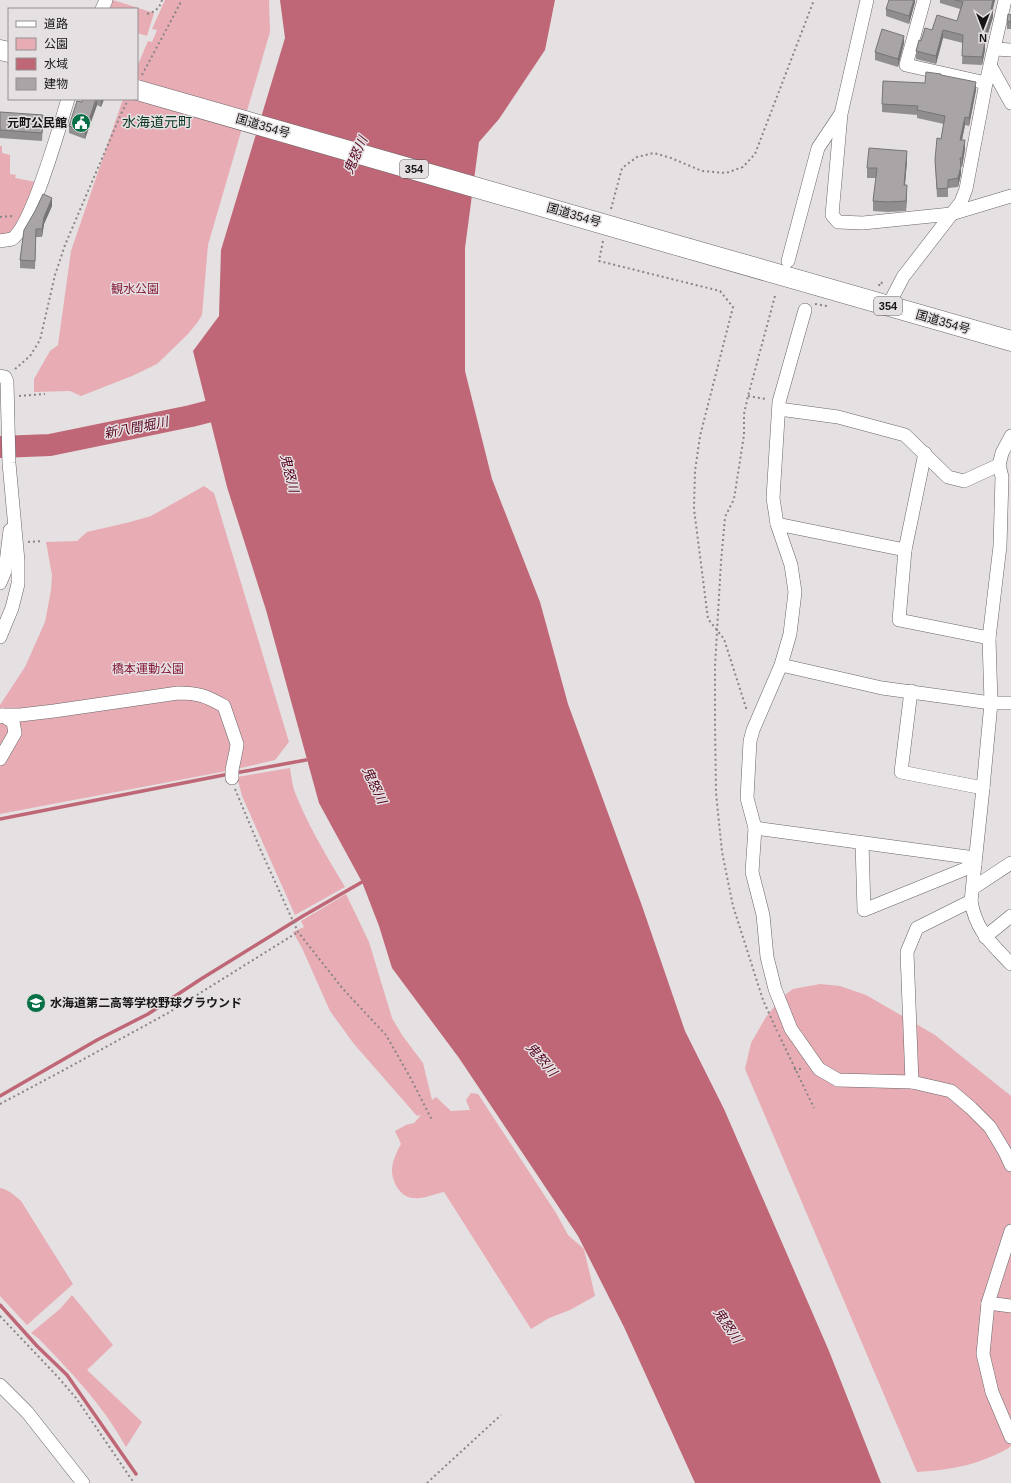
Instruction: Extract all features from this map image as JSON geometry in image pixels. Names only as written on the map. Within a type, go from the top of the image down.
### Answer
[{"type":"highway","name":"国道354号","points":[[139,83],[690,249],[1011,341]]},
{"type":"street","points":[[867,0],[840,114],[832,215],[838,222],[864,223],[952,214],[1011,196]]},
{"type":"street","points":[[924,0],[906,66],[986,83]]},
{"type":"street","points":[[888,306],[903,277],[952,214],[966,189],[986,83],[991,68],[1005,0]]},
{"type":"street","points":[[995,49],[1011,50]]},
{"type":"street","points":[[991,68],[1011,103]]},
{"type":"street","points":[[0,241],[12,239],[21,229],[28,216],[43,176],[68,100]]},
{"type":"street","points":[[788,261],[818,148],[840,114]]},
{"type":"street","points":[[805,310],[779,406],[773,498],[777,524],[790,565],[795,592],[790,634],[781,665],[753,730],[750,741],[747,798],[755,828],[752,872],[763,915],[767,957],[775,990],[792,1029],[819,1069],[838,1080],[912,1082],[951,1091],[990,1127],[1011,1165]]},
{"type":"street","points":[[0,637],[12,608],[18,584],[18,561],[9,463],[7,418],[8,396],[3,376]]},
{"type":"street","points":[[779,406],[838,417],[905,435],[948,477],[964,481],[1004,472]]},
{"type":"street","points":[[1011,436],[1002,453],[1004,472],[1000,546],[989,638],[991,703],[984,788],[972,895],[973,915],[985,937],[1011,964]]},
{"type":"street","points":[[925,453],[905,550],[899,620],[989,638]]},
{"type":"street","points":[[0,583],[5,571],[13,503]]},
{"type":"street","points":[[777,524],[905,550]]},
{"type":"street","points":[[781,665],[882,688],[991,703],[1011,703]]},
{"type":"street","points":[[911,691],[901,772],[984,788]]},
{"type":"street","points":[[1,716],[54,711],[178,693],[195,693],[224,706],[236,744],[232,774]]},
{"type":"street","points":[[0,759],[15,733],[13,722],[1,716]]},
{"type":"street","points":[[755,828],[975,861]]},
{"type":"street","points":[[862,843],[864,910],[975,861]]},
{"type":"street","points":[[912,1082],[907,952],[917,928],[972,895],[1011,863]]},
{"type":"street","points":[[985,937],[1011,916]]},
{"type":"street","points":[[1011,1232],[988,1303],[983,1354],[992,1392],[1011,1437]]},
{"type":"street","points":[[988,1303],[1011,1306]]},
{"type":"street","points":[[0,1385],[26,1412],[83,1483]]},
{"type":"path","points":[[147,14],[155,12],[159,8],[162,0]]},
{"type":"path","points":[[139,83],[182,0]]},
{"type":"path","points":[[611,210],[622,168],[637,157],[654,154],[671,158],[702,170],[726,173],[743,167],[755,154],[814,0]]},
{"type":"path","points":[[3,376],[30,356],[40,340],[55,275],[65,245],[121,114],[128,100]]},
{"type":"path","points":[[603,239],[599,261],[720,291],[733,308],[700,436],[695,471],[694,509],[708,619],[724,639],[753,730]]},
{"type":"path","points":[[880,282],[884,284]]},
{"type":"path","points":[[716,654],[721,562],[726,517],[734,499],[744,435],[744,414],[775,296]]},
{"type":"path","points":[[8,396],[45,394]]},
{"type":"path","points":[[748,396],[779,406]]},
{"type":"path","points":[[232,774],[239,800],[298,932],[343,989],[386,1035],[432,1120]]},
{"type":"path","points":[[0,1104],[168,1013],[298,932]]},
{"type":"path","points":[[0,1316],[76,1398],[134,1483]]},
{"type":"path","points":[[0,1323],[3,1320]]},
{"type":"path","points":[[427,1483],[501,1415]]},
{"type":"green space","points":[[113,0],[154,13],[147,36],[138,33],[138,8],[110,8]]},
{"type":"green space","name":"観水公園","points":[[165,0],[269,0],[270,32],[208,245],[202,315],[188,334],[157,364],[132,376],[81,396],[70,391],[34,392],[34,379],[50,351],[58,345],[71,251],[123,100],[138,100],[138,65],[148,41],[152,42],[157,30],[152,29]]},
{"type":"green space","points":[[0,146],[2,146],[2,153],[10,155],[10,174],[16,175],[15,178],[36,182],[12,235],[0,238]]},
{"type":"green space","name":"橋本運動公園","points":[[204,486],[214,493],[289,742],[275,760],[232,770],[0,814],[0,705],[25,667],[45,622],[51,590],[52,575],[46,542],[77,541],[87,532],[151,516]]},
{"type":"green space","points":[[290,768],[294,790],[305,815],[345,887],[295,915],[242,796],[237,777]]},
{"type":"green space","points":[[346,894],[369,942],[392,1018],[402,1035],[423,1063],[432,1100],[436,1097],[451,1111],[470,1110],[466,1100],[471,1093],[478,1094],[556,1213],[568,1235],[584,1249],[595,1296],[570,1310],[549,1318],[531,1329],[444,1192],[425,1197],[413,1198],[404,1195],[395,1184],[392,1175],[392,1167],[401,1144],[395,1131],[406,1125],[414,1123],[421,1115],[417,1116],[354,1044],[330,1011],[302,948],[293,932],[304,927],[301,921]]},
{"type":"green space","points":[[820,984],[840,986],[866,995],[935,1035],[1011,1096],[1011,1446],[985,1459],[947,1469],[917,1472],[745,1069],[751,1043],[766,1017],[782,997],[793,989]]},
{"type":"green space","points":[[0,1188],[9,1191],[21,1201],[73,1284],[27,1325],[0,1296]]},
{"type":"green space","points":[[72,1295],[113,1345],[87,1370],[142,1422],[126,1447],[97,1403],[62,1363],[38,1338],[31,1333],[60,1309]]},
{"type":"water","name":"鬼怒川","points":[[280,0],[555,0],[545,50],[499,119],[479,142],[465,248],[465,371],[492,479],[540,602],[568,704],[641,903],[685,1031],[724,1109],[829,1351],[881,1483],[695,1483],[624,1327],[578,1236],[459,1058],[392,968],[379,926],[362,882],[319,803],[266,610],[227,487],[193,351],[219,316],[221,250],[285,38]]},
{"type":"building","points":[[889,0],[914,0],[909,16],[886,9]]},
{"type":"building","points":[[955,0],[993,0],[991,9],[993,9],[983,42],[985,42],[982,57],[962,56],[963,35],[943,30],[936,56],[916,51],[919,40],[921,41],[925,28],[932,30],[937,15],[957,21],[963,2]]},
{"type":"building","points":[[1008,14],[1011,15],[1011,22],[1007,21]]},
{"type":"building","points":[[882,29],[904,36],[898,59],[875,52]]},
{"type":"building","points":[[926,72],[976,82],[969,118],[965,117],[960,140],[965,140],[962,158],[960,158],[961,166],[958,178],[948,180],[948,188],[937,189],[935,160],[937,138],[941,139],[945,116],[917,110],[918,106],[882,104],[883,81],[925,83]]},
{"type":"building","points":[[83,100],[96,100],[85,132],[69,126],[77,101],[82,102]]},
{"type":"building","points":[[0,112],[43,115],[42,133],[0,130]]},
{"type":"building","points":[[869,148],[907,151],[904,185],[907,185],[906,201],[873,201],[877,168],[867,168]]},
{"type":"building","points":[[43,194],[52,198],[44,217],[42,229],[36,229],[35,261],[20,260],[24,230]]},
{"type":"waterway","name":"新八間堀川","points":[[0,447],[50,445],[191,416],[238,404]]},
{"type":"waterway","points":[[235,773],[306,760]]},
{"type":"waterway","points":[[0,819],[229,774]]},
{"type":"waterway","points":[[0,1096],[97,1040],[148,1014],[201,979],[303,916],[362,882]]},
{"type":"waterway","points":[[0,1305],[37,1346],[67,1375],[136,1474]]},
{"type":"place","name":"元町公民館","points":[[81,123]]},
{"type":"place","name":"水海道第二高等学校野球グラウンド","points":[[36,1003]]},
{"type":"district","name":"水海道元町","points":[[157,122]]}]
